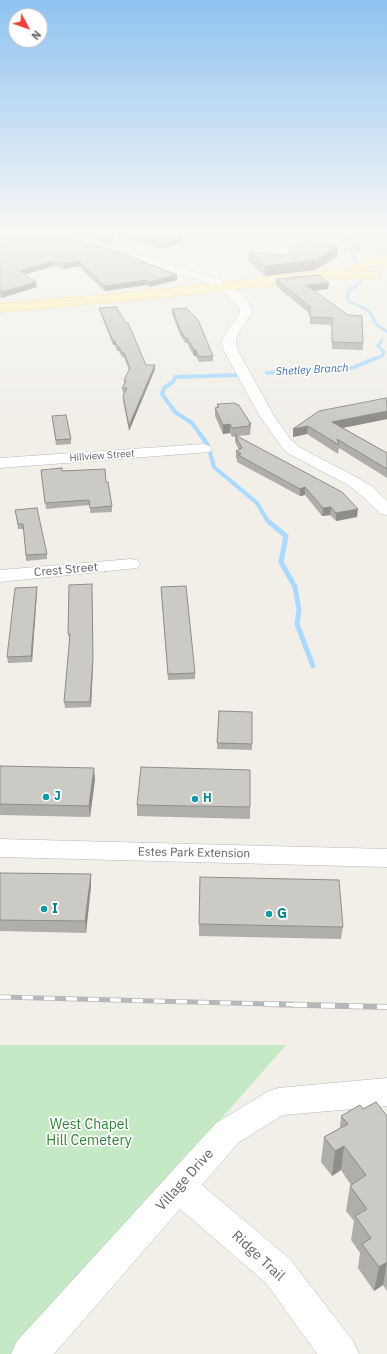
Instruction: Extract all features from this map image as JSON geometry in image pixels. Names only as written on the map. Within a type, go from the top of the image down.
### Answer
[{"type":"main road","points":[[0,308],[47,305],[138,295]]},
{"type":"street","points":[[234,295],[245,307],[246,313],[229,340],[230,349],[266,415],[286,443],[293,450],[354,482],[367,491],[387,510]]},
{"type":"street","name":"Hillview Street","points":[[0,463],[204,449]]},
{"type":"street","name":"Crest Street","points":[[0,576],[131,564]]},
{"type":"street","name":"Estes Park Extension","points":[[0,848],[387,858]]},
{"type":"street","name":"Village Drive","points":[[30,1354],[227,1133],[278,1102],[387,1092]]},
{"type":"street","name":"Ridge Trail","points":[[179,1187],[278,1271],[340,1354]]},
{"type":"green space","name":"West Chapel Hill Cemetery","points":[[0,1045],[286,1045],[14,1354],[0,1354]]},
{"type":"building","points":[[296,295],[320,295],[348,315],[362,316],[363,343],[332,342],[332,318],[310,317],[310,307]]},
{"type":"building","points":[[116,307],[126,323],[128,323],[146,365],[155,365],[129,426],[123,396],[127,388],[122,388],[130,368],[124,353],[122,353],[119,347],[117,347],[115,341],[113,341],[99,308]]},
{"type":"building","points":[[186,308],[198,320],[213,356],[199,357],[196,350],[194,350],[187,338],[185,338],[181,332],[172,309]]},
{"type":"building","points":[[386,398],[387,411],[332,422],[387,453],[387,469],[337,439],[339,445],[308,426],[293,429],[319,411]]},
{"type":"building","points":[[235,403],[236,405],[238,404],[251,424],[249,424],[250,426],[232,428],[230,424],[223,425],[215,408],[219,407],[217,404]]},
{"type":"building","points":[[66,415],[71,439],[56,440],[52,416]]},
{"type":"building","points":[[235,435],[342,492],[358,509],[336,513],[331,507],[323,508],[305,487],[300,489],[238,455],[241,454],[236,451],[242,448]]},
{"type":"building","points":[[62,468],[62,471],[105,469],[106,482],[108,482],[112,506],[90,508],[89,500],[45,503],[41,470]]},
{"type":"building","points":[[37,508],[47,554],[26,555],[23,524],[18,524],[15,510]]},
{"type":"building","points":[[92,584],[93,659],[90,702],[64,702],[70,634],[68,634],[69,585]]},
{"type":"building","points":[[186,586],[195,673],[168,674],[161,587]]},
{"type":"building","points":[[37,587],[31,656],[7,657],[15,588]]},
{"type":"building","points":[[219,711],[252,712],[252,744],[217,743]]},
{"type":"building","name":"J","points":[[0,766],[94,768],[89,806],[0,804]]},
{"type":"building","name":"H","points":[[141,767],[250,770],[250,807],[137,805]]},
{"type":"building","name":"I","points":[[0,873],[91,874],[85,921],[0,920]]},
{"type":"building","name":"G","points":[[200,877],[339,880],[343,927],[199,924]]},
{"type":"building","points":[[376,1102],[387,1116],[387,1262],[379,1267],[362,1244],[371,1238],[355,1216],[367,1209],[350,1186],[366,1175],[344,1146],[335,1151],[324,1137],[348,1124],[341,1116],[360,1105],[363,1109]]},
{"type":"waterway","name":"Shetley Branch","points":[[347,295],[349,301],[369,311],[376,324],[387,332]]},
{"type":"waterway","name":"Shetley Branch","points":[[374,359],[382,356],[384,352],[378,346],[382,340]]},
{"type":"waterway","name":"Shetley Branch","points":[[267,373],[324,368],[352,368],[376,358]]},
{"type":"waterway","name":"Shetley Branch","points":[[208,445],[192,423],[175,412],[162,394],[164,388],[173,382],[175,377],[239,375]]},
{"type":"waterway","name":"Shetley Branch","points":[[210,452],[214,467],[257,503],[267,520],[271,523]]},
{"type":"waterway","name":"Shetley Branch","points":[[269,522],[286,536],[281,562],[295,587],[299,610],[297,624],[313,666]]},
{"type":"railway","points":[[0,997],[308,1005]]},
{"type":"railway","points":[[265,1004],[387,1007]]},
{"type":"place","name":"J","points":[[46,797]]},
{"type":"place","name":"H","points":[[195,799]]},
{"type":"place","name":"I","points":[[44,909]]},
{"type":"place","name":"G","points":[[269,914]]}]
